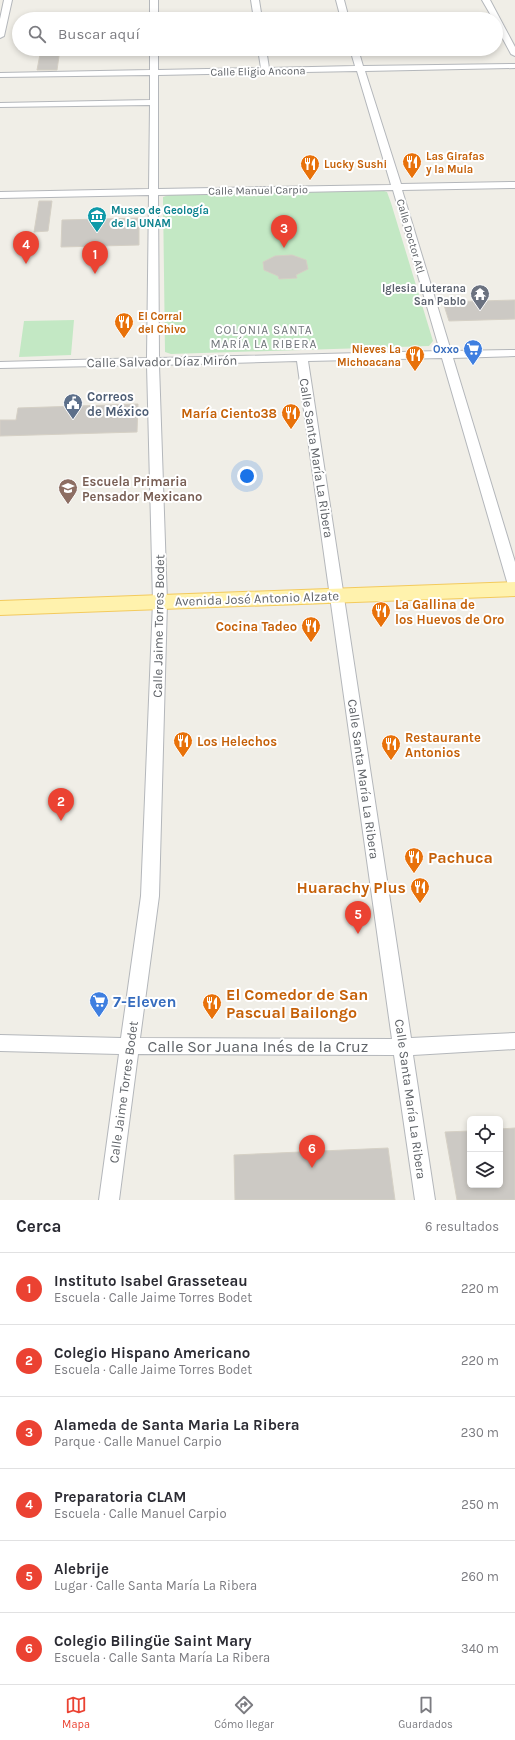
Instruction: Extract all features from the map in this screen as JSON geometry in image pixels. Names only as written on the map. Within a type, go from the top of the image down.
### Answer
[{"type":"main road","name":"Avenida José Antonio Alzate","points":[[0,608],[515,589]]},
{"type":"street","points":[[0,35],[8,0]]},
{"type":"street","points":[[154,0],[154,12]]},
{"type":"street","points":[[255,0],[257,12]]},
{"type":"street","points":[[340,0],[343,12]]},
{"type":"street","points":[[486,0],[492,12]]},
{"type":"street","points":[[503,32],[515,54]]},
{"type":"street","name":"Calle Jaime Torres Bodet","points":[[109,1200],[150,896],[160,602],[153,361],[154,56]]},
{"type":"street","points":[[263,56],[265,71]]},
{"type":"street","name":"Calle Doctor Atl","points":[[356,56],[515,585]]},
{"type":"street","name":"Calle Eligio Ancona","points":[[0,75],[515,66]]},
{"type":"street","points":[[0,105],[154,102]]},
{"type":"street","name":"Calle Manuel Carpio","points":[[0,195],[397,188],[515,184]]},
{"type":"street","name":"Calle Salvador Díaz Mirón","points":[[0,365],[515,353]]},
{"type":"street","name":"Calle Santa María La Ribera","points":[[302,358],[338,595],[425,1200]]},
{"type":"street","name":"Calle Sor Juana Inés de la Cruz","points":[[0,1043],[130,1046],[403,1047],[515,1041]]},
{"type":"green space","points":[[381,190],[387,192],[391,203],[433,341],[429,346],[171,354],[165,352],[163,197],[169,195]]},
{"type":"green space","points":[[74,320],[71,355],[19,357],[24,321]]},
{"type":"building","points":[[40,56],[59,56],[57,70],[37,70]]},
{"type":"building","points":[[39,201],[52,201],[48,231],[34,232]]},
{"type":"building","name":"Museo de Geología de la UNAM","points":[[139,218],[139,245],[61,247],[62,220]]},
{"type":"building","points":[[292,255],[306,260],[308,269],[296,275],[297,278],[279,279],[278,276],[264,270],[263,262],[275,256]]},
{"type":"building","name":"Iglesia Luterana San Pablo","points":[[515,300],[515,319],[449,321],[443,302]]},
{"type":"building","name":"Correos de México","points":[[138,404],[137,432],[0,436],[0,420],[16,420],[18,408]]},
{"type":"building","points":[[515,1128],[515,1200],[457,1200],[445,1132],[467,1131],[467,1188],[503,1188],[503,1129]]},
{"type":"building","points":[[388,1148],[395,1200],[235,1200],[234,1155]]},
{"type":"place","name":"Las Girafas y la Mula","points":[[412,179]]},
{"type":"place","name":"Lucky Sushi","points":[[310,181]]},
{"type":"place","name":"Museo de Geología de la UNAM","points":[[97,233]]},
{"type":"place","name":"Alameda de Santa Maria La Ribera","points":[[284,248]]},
{"type":"place","name":"Preparatoria CLAM","points":[[26,264]]},
{"type":"place","name":"Instituto Isabel Grasseteau","points":[[95,274]]},
{"type":"place","name":"Iglesia Luterana San Pablo","points":[[480,311]]},
{"type":"place","name":"El Corral del Chivo","points":[[124,339]]},
{"type":"place","name":"Oxxo","points":[[473,366]]},
{"type":"place","name":"Nieves La Michoacana","points":[[415,372]]},
{"type":"place","name":"Correos de México","points":[[73,420]]},
{"type":"place","name":"María Ciento38","points":[[291,430]]},
{"type":"place","name":"Escuela Primaria Pensador Mexicano","points":[[68,505]]},
{"type":"place","name":"La Gallina de los Huevos de Oro","points":[[381,628]]},
{"type":"place","name":"Cocina Tadeo","points":[[311,643]]},
{"type":"place","name":"Los Helechos","points":[[183,758]]},
{"type":"place","name":"Restaurante Antonios","points":[[391,761]]},
{"type":"place","name":"Colegio Hispano Americano","points":[[61,821]]},
{"type":"place","name":"Pachuca","points":[[414,874]]},
{"type":"place","name":"Huarachy Plus","points":[[420,904]]},
{"type":"place","name":"Alebrije","points":[[358,934]]},
{"type":"place","name":"7-Eleven","points":[[99,1018]]},
{"type":"place","name":"El Comedor de San Pascual Bailongo","points":[[212,1020]]},
{"type":"place","name":"Colegio Bilingüe Saint Mary","points":[[312,1168]]},
{"type":"district","name":"COLONIA SANTA MARÍA LA RIBERA","points":[[264,337]]}]
